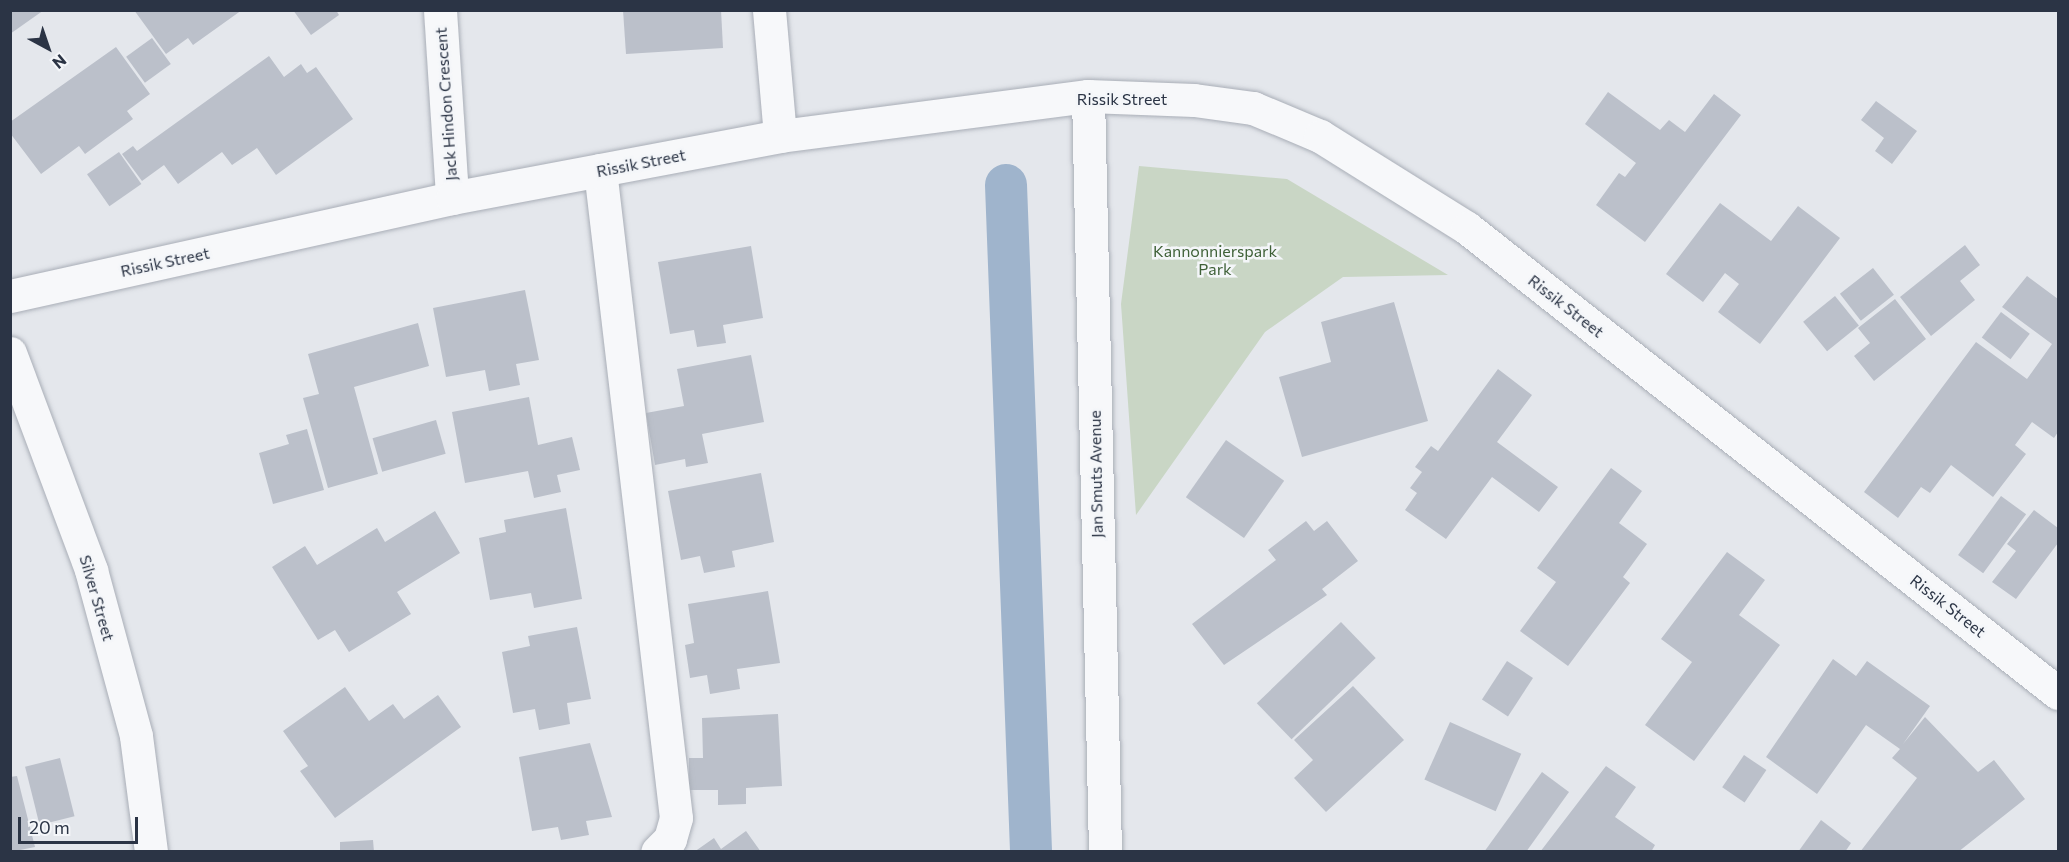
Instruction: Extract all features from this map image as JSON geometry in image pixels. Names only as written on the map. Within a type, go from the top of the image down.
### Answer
[{"type":"street","name":"Jack Hindon Crescent","points":[[440,10],[452,198]]},
{"type":"street","points":[[769,10],[780,136]]},
{"type":"street","name":"Rissik Street","points":[[10,296],[452,198],[780,136],[1088,96],[1194,100],[1253,108],[1320,136],[1403,183],[2058,693]]},
{"type":"street","name":"Jan Smuts Avenue","points":[[1088,96],[1105,852]]},
{"type":"street","points":[[600,170],[676,818],[670,839],[657,852]]},
{"type":"street","name":"Silver Street","points":[[10,353],[91,570],[136,736],[152,852]]},
{"type":"green space","name":"Kannonnierspark Park","points":[[1139,166],[1287,179],[1448,275],[1343,277],[1265,332],[1136,515],[1121,304]]},
{"type":"building","points":[[10,10],[44,10],[10,34]]},
{"type":"building","points":[[134,10],[242,10],[193,45],[188,38],[166,54]]},
{"type":"building","points":[[293,10],[336,10],[339,15],[311,35]]},
{"type":"building","points":[[623,10],[721,10],[723,48],[626,54]]},
{"type":"building","points":[[152,38],[171,64],[145,83],[126,57]]},
{"type":"building","points":[[116,47],[150,94],[127,111],[133,119],[85,154],[79,146],[41,174],[10,133],[10,122]]},
{"type":"building","points":[[269,56],[284,77],[301,64],[307,73],[316,67],[353,119],[276,175],[257,148],[232,165],[222,152],[178,184],[164,165],[142,181],[122,154],[133,146],[137,151]]},
{"type":"building","points":[[1608,92],[1660,130],[1669,120],[1685,132],[1714,94],[1741,115],[1645,242],[1596,205],[1619,173],[1625,177],[1636,163],[1585,124]]},
{"type":"building","points":[[1876,101],[1917,131],[1892,164],[1875,151],[1884,138],[1861,120]]},
{"type":"building","points":[[119,152],[141,184],[109,206],[87,174]]},
{"type":"building","points":[[1720,203],[1771,241],[1798,206],[1840,238],[1760,344],[1718,312],[1739,284],[1725,273],[1703,302],[1666,274]]},
{"type":"building","points":[[1965,245],[1980,265],[1960,281],[1975,300],[1931,336],[1900,297]]},
{"type":"building","points":[[751,246],[763,318],[723,325],[726,343],[697,347],[694,330],[670,334],[658,262]]},
{"type":"building","points":[[1873,268],[1894,295],[1861,321],[1840,294]]},
{"type":"building","points":[[2027,276],[2058,299],[2058,432],[2054,438],[2032,422],[2015,445],[2026,454],[1993,497],[1951,465],[1930,493],[1921,487],[1898,518],[1864,492],[1976,342],[2027,379],[2052,344],[2002,307]]},
{"type":"building","points":[[525,290],[539,360],[516,364],[520,385],[489,391],[485,370],[446,377],[433,308]]},
{"type":"building","points":[[1835,296],[1859,326],[1827,351],[1803,322]]},
{"type":"building","points":[[1895,299],[1926,339],[1874,381],[1854,356],[1870,343],[1858,328]]},
{"type":"building","points":[[1394,302],[1428,421],[1302,457],[1279,377],[1331,362],[1321,322]]},
{"type":"building","points":[[2001,312],[2030,334],[2010,359],[1982,338]]},
{"type":"building","points":[[418,323],[429,366],[354,387],[378,474],[328,488],[303,398],[319,394],[308,354]]},
{"type":"building","points":[[751,355],[764,422],[702,434],[708,463],[686,467],[685,459],[655,465],[646,413],[684,406],[677,369]]},
{"type":"building","points":[[1498,369],[1532,395],[1497,442],[1558,487],[1539,512],[1492,477],[1446,539],[1405,510],[1417,493],[1410,488],[1422,472],[1415,467],[1431,446],[1438,451]]},
{"type":"building","points":[[529,397],[538,445],[572,437],[580,470],[557,475],[561,492],[534,498],[528,471],[465,483],[452,412]]},
{"type":"building","points":[[436,420],[446,454],[382,472],[373,438]]},
{"type":"building","points":[[307,429],[324,490],[273,504],[259,453],[289,444],[286,435]]},
{"type":"building","points":[[1226,440],[1284,481],[1244,538],[1186,497]]},
{"type":"building","points":[[1611,468],[1642,491],[1619,523],[1647,544],[1623,577],[1630,583],[1568,666],[1520,631],[1556,582],[1537,568]]},
{"type":"building","points":[[761,473],[774,542],[732,551],[735,567],[704,573],[700,556],[681,560],[668,491]]},
{"type":"building","points":[[2001,496],[2026,514],[1983,573],[1958,555]]},
{"type":"building","points":[[566,508],[582,599],[534,608],[531,593],[490,600],[479,538],[506,532],[504,520]]},
{"type":"building","points":[[2034,510],[2058,528],[2058,543],[2016,599],[1992,582],[2016,551],[2007,544]]},
{"type":"building","points":[[435,511],[460,553],[397,592],[411,614],[349,652],[335,630],[318,640],[272,567],[305,546],[317,565],[377,528],[385,542]]},
{"type":"building","points":[[1306,521],[1314,531],[1327,521],[1358,561],[1322,589],[1327,595],[1224,665],[1192,624],[1276,560],[1268,550]]},
{"type":"building","points":[[1727,552],[1765,580],[1739,615],[1780,645],[1694,761],[1645,725],[1692,662],[1661,639]]},
{"type":"building","points":[[768,591],[780,663],[737,669],[740,689],[710,694],[707,675],[690,678],[685,645],[694,643],[688,604]]},
{"type":"building","points":[[1341,622],[1376,658],[1292,739],[1257,703]]},
{"type":"building","points":[[577,627],[591,699],[567,703],[570,724],[539,730],[535,709],[513,713],[502,652],[530,646],[528,636]]},
{"type":"building","points":[[1833,659],[1856,676],[1867,661],[1930,706],[1903,744],[1925,717],[1978,772],[1994,760],[2025,799],[1958,852],[1860,852],[1917,778],[1892,758],[1900,749],[1866,725],[1817,794],[1766,757]]},
{"type":"building","points":[[1507,661],[1533,678],[1508,716],[1482,700]]},
{"type":"building","points":[[1353,686],[1404,740],[1326,812],[1294,778],[1313,760],[1294,740]]},
{"type":"building","points":[[345,687],[369,721],[393,704],[404,719],[438,695],[461,727],[335,818],[300,771],[308,766],[283,731]]},
{"type":"building","points":[[778,714],[782,786],[746,788],[746,804],[718,805],[718,790],[689,790],[689,758],[703,758],[702,718]]},
{"type":"building","points":[[1450,722],[1521,754],[1496,811],[1424,780]]},
{"type":"building","points":[[590,743],[612,817],[586,821],[589,835],[561,840],[558,827],[532,831],[519,757]]},
{"type":"building","points":[[1744,755],[1766,770],[1745,802],[1722,787]]},
{"type":"building","points":[[60,758],[75,816],[40,825],[25,767]]},
{"type":"building","points":[[1606,766],[1636,787],[1615,817],[1655,845],[1651,852],[1540,852]]},
{"type":"building","points":[[1542,772],[1569,792],[1526,852],[1484,852]]},
{"type":"building","points":[[17,776],[35,847],[10,852],[10,777]]},
{"type":"building","points":[[1821,820],[1851,843],[1845,852],[1798,852]]},
{"type":"building","points":[[746,831],[761,852],[694,852],[714,838],[721,849]]},
{"type":"building","points":[[373,840],[374,852],[340,852],[340,842]]},
{"type":"waterway","points":[[1006,185],[1031,852]]}]
